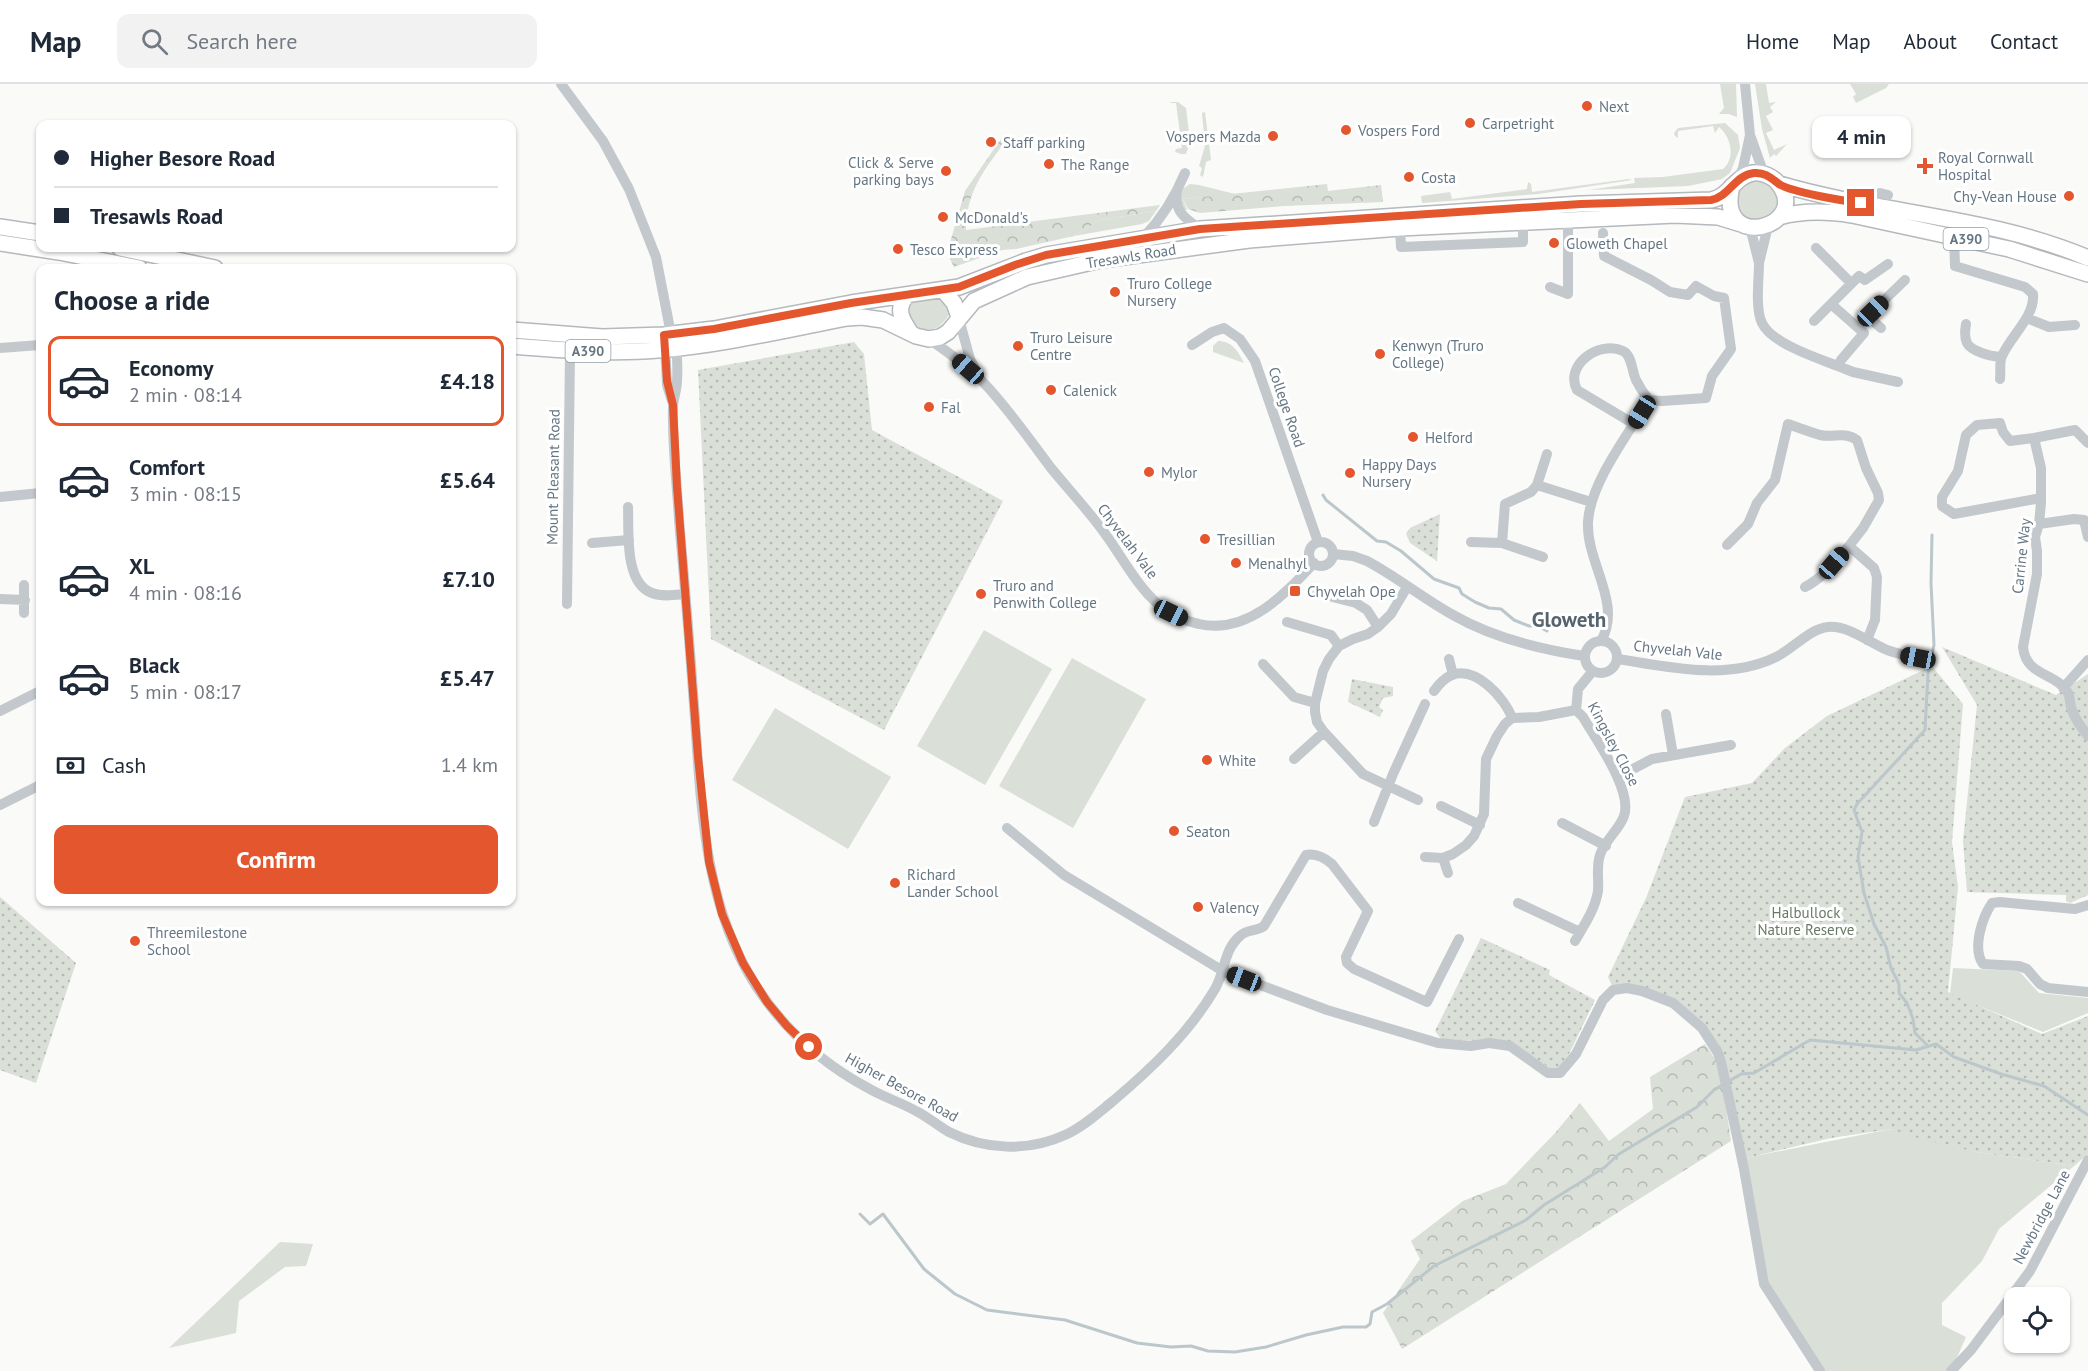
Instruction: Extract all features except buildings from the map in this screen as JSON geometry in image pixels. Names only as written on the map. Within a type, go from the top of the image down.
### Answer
[{"type":"highway","name":"A390","points":[[1735,184],[1744,176],[1754,173],[1764,174],[1779,184],[1812,194],[2012,232],[2051,243],[2088,258]]},
{"type":"highway","points":[[1735,184],[1730,206],[1733,214],[1748,227]]},
{"type":"highway","name":"Tresawls Road","points":[[943,290],[967,285],[1036,258],[1144,237],[1200,229],[1581,204],[1711,200],[1723,196],[1735,184]]},
{"type":"highway","points":[[1773,222],[1785,199],[1779,184]]},
{"type":"highway","name":"A390","points":[[1748,227],[1761,228],[1794,213],[1828,211],[2009,249],[2088,274]]},
{"type":"highway","name":"Tresawls Road","points":[[959,318],[974,301],[1012,283],[1044,273],[1086,263],[1250,240],[1400,228],[1704,216],[1725,219],[1748,227]]},
{"type":"highway","points":[[0,227],[36,232]]},
{"type":"highway","points":[[0,243],[36,248]]},
{"type":"highway","points":[[59,252],[119,264]]},
{"type":"highway","points":[[139,252],[196,264]]},
{"type":"highway","name":"A390","points":[[516,346],[570,351],[670,340],[851,303],[943,290]]},
{"type":"highway","points":[[943,290],[954,303],[959,318]]},
{"type":"highway","points":[[907,295],[902,303],[900,315],[911,333]]},
{"type":"highway","name":"A390","points":[[516,330],[716,343],[862,316],[883,320],[921,338],[929,339],[948,332],[959,318]]},
{"type":"street","name":"Higher Besore Road","points":[[561,84],[603,141],[629,189],[656,256],[677,384],[673,405],[685,594],[705,836],[713,883],[722,914],[743,963],[767,1002],[809,1047],[872,1091],[915,1110],[965,1139],[1007,1147],[1041,1143],[1063,1136],[1080,1127],[1140,1078],[1164,1055],[1203,1007],[1221,980],[1226,957],[1238,937],[1246,932],[1257,931],[1264,926],[1306,855],[1312,854],[1332,864],[1368,910],[1346,957],[1347,963],[1354,969],[1427,1002],[1459,939]]},
{"type":"street","points":[[1745,84],[1750,135],[1764,174]]},
{"type":"street","points":[[1735,184],[1743,168],[1750,135]]},
{"type":"street","points":[[1185,173],[1176,198],[1179,212],[1200,229]]},
{"type":"street","points":[[1144,237],[1157,223],[1178,191]]},
{"type":"street","points":[[1861,203],[1880,193],[1888,195]]},
{"type":"street","points":[[1551,286],[1573,296],[1568,220]]},
{"type":"street","points":[[1400,228],[1395,247],[1524,242],[1523,222]]},
{"type":"street","points":[[1759,263],[1773,222]]},
{"type":"street","points":[[1748,227],[1759,263],[1761,322],[1768,332],[1780,341],[1853,372],[1898,382]]},
{"type":"street","points":[[1603,233],[1604,256]]},
{"type":"street","points":[[1954,237],[1955,266],[2025,287],[2033,294],[2034,303],[2027,318],[2002,356],[2000,379]]},
{"type":"street","points":[[1816,248],[1851,283]]},
{"type":"street","points":[[1594,263],[1604,256]]},
{"type":"street","points":[[1604,256],[1670,292],[1688,295],[1696,286],[1714,296],[1724,298],[1731,349],[1712,376],[1706,398],[1650,400]]},
{"type":"street","points":[[1814,321],[1859,276],[1864,280],[1888,264]]},
{"type":"street","points":[[1838,366],[1864,333],[1878,325],[1873,311],[1905,280]]},
{"type":"street","points":[[1831,304],[1864,333]]},
{"type":"street","name":"Chyvelah Vale","points":[[959,318],[970,359],[982,382]]},
{"type":"street","points":[[2027,318],[2049,327],[2075,325]]},
{"type":"street","points":[[1966,324],[1965,340],[1969,346],[1997,357],[2002,356]]},
{"type":"street","name":"College Road","points":[[1192,345],[1212,332],[1224,328],[1236,335],[1249,351],[1265,386],[1318,542]]},
{"type":"street","name":"Chyvelah Vale","points":[[929,339],[948,352],[982,382],[1105,533],[1144,588],[1156,602],[1171,613],[1201,625],[1224,625],[1245,621],[1285,592],[1314,563],[1327,564],[1333,554]]},
{"type":"street","points":[[0,348],[36,345]]},
{"type":"street","points":[[1634,424],[1577,390],[1573,374],[1578,364],[1599,350],[1612,348],[1623,351],[1628,356],[1636,379],[1650,400]]},
{"type":"street","name":"Mount Pleasant Road","points":[[567,604],[570,351]]},
{"type":"street","points":[[1592,672],[1586,665],[1584,656],[1588,646],[1601,641],[1605,634],[1608,602],[1589,545],[1588,521],[1591,502],[1603,475],[1650,400]]},
{"type":"street","points":[[1727,545],[1748,524],[1757,503],[1775,480],[1792,413]]},
{"type":"street","points":[[2041,498],[1954,514],[1942,506],[1942,497],[1958,471],[1966,435],[1977,425],[2000,423],[2010,441],[2075,430],[2088,443]]},
{"type":"street","points":[[1788,424],[1821,435],[1845,434],[1857,440],[1879,500],[1863,528],[1849,546],[1826,572],[1805,587]]},
{"type":"street","name":"Carrine Way","points":[[2034,438],[2041,468],[2041,498],[2039,524],[2035,537],[2037,574],[2023,647],[2024,658],[2030,665],[2063,688]]},
{"type":"street","points":[[1502,543],[1505,504],[1531,492],[1538,485],[1547,454]]},
{"type":"street","points":[[1538,485],[1591,502]]},
{"type":"street","points":[[0,497],[36,493]]},
{"type":"street","points":[[628,507],[633,573],[640,585],[658,594],[685,594]]},
{"type":"street","points":[[2039,524],[2074,519],[2084,520],[2088,537]]},
{"type":"street","points":[[592,543],[629,540]]},
{"type":"street","points":[[1314,563],[1310,557],[1310,549],[1318,542],[1328,543],[1333,554],[1353,556],[1367,561],[1452,615],[1490,633],[1532,646],[1584,656]]},
{"type":"street","points":[[1471,542],[1502,543],[1543,557]]},
{"type":"street","points":[[1849,546],[1874,568],[1877,577],[1875,620],[1867,640]]},
{"type":"street","points":[[24,585],[24,613]]},
{"type":"street","points":[[1407,587],[1391,614],[1378,627],[1340,646],[1329,659],[1323,671],[1315,703],[1317,722],[1363,774],[1418,800]]},
{"type":"street","points":[[1317,593],[1356,603],[1367,610],[1378,627]]},
{"type":"street","points":[[0,599],[25,600]]},
{"type":"street","points":[[1287,622],[1331,635],[1340,646]]},
{"type":"street","name":"Chyvelah Vale","points":[[1618,659],[1667,666],[1728,670],[1754,665],[1777,657],[1816,631],[1828,627],[1839,628],[1893,652],[1918,658]]},
{"type":"street","name":"Chyvelah Vale","points":[[1592,672],[1607,672],[1618,659],[1614,647],[1601,641]]},
{"type":"street","points":[[1449,659],[1453,675]]},
{"type":"street","points":[[2088,660],[2063,688],[2068,693],[2074,715],[2088,736]]},
{"type":"street","points":[[1263,664],[1294,697],[1315,703]]},
{"type":"street","name":"Kingsley Close","points":[[1518,903],[1578,936],[1594,906],[1598,891],[1598,867],[1601,853],[1625,814],[1625,793],[1620,779],[1583,717],[1576,710],[1575,701],[1578,689],[1592,672]]},
{"type":"street","points":[[1434,690],[1443,680],[1453,675],[1463,674],[1475,678],[1486,684],[1500,698],[1512,718]]},
{"type":"street","points":[[0,711],[36,693]]},
{"type":"street","points":[[1374,822],[1423,707],[1412,702]]},
{"type":"street","points":[[1425,857],[1443,858],[1466,845],[1474,836],[1484,814],[1486,759],[1497,736],[1512,718],[1539,717],[1576,710]]},
{"type":"street","points":[[1666,714],[1673,755]]},
{"type":"street","points":[[1294,759],[1324,732]]},
{"type":"street","points":[[1620,779],[1652,759],[1731,745]]},
{"type":"street","points":[[0,804],[36,787]]},
{"type":"street","points":[[1441,806],[1480,825]]},
{"type":"street","points":[[1562,824],[1606,846]]},
{"type":"street","points":[[1006,828],[1064,875],[1223,971],[1327,1010],[1438,1043],[1471,1046],[1489,1043],[1510,1046],[1548,1073],[1560,1073],[1576,1054],[1603,1000],[1613,990],[1627,988],[1642,991],[1673,1003],[1702,1028],[1718,1053],[1726,1081],[1764,1284],[1820,1371]]},
{"type":"street","points":[[1443,858],[1448,873]]},
{"type":"street","points":[[2088,906],[2075,909],[1992,903],[1980,932],[1979,957],[1983,963],[2019,966],[2027,969],[2040,984],[2048,988],[2088,992]]},
{"type":"street","name":"Newbridge Lane","points":[[1951,1371],[1971,1350],[2030,1271],[2088,1160]]},
{"type":"green space","points":[[1720,84],[1736,84],[1737,117],[1719,114],[1724,108]]},
{"type":"green space","points":[[1755,84],[1766,84],[1769,103],[1776,102],[1770,107],[1773,112],[1766,116],[1773,130],[1766,133],[1774,150],[1787,144],[1776,156],[1774,154],[1770,158],[1762,129]]},
{"type":"green space","points":[[1850,84],[1889,84],[1886,88],[1856,103],[1853,97],[1856,94]]},
{"type":"green space","points":[[1171,102],[1178,102],[1186,108],[1190,143],[1186,154],[1175,152],[1176,149],[1182,148],[1176,103]]},
{"type":"green space","points":[[1205,112],[1211,160],[1206,162],[1203,177],[1200,175],[1202,168],[1199,166],[1205,146],[1202,113]]},
{"type":"green space","points":[[1725,123],[1738,135],[1740,148],[1730,173],[1722,179],[1688,186],[1589,190],[1635,183],[1634,178],[1663,177],[1723,169],[1731,154],[1727,136],[1719,127],[1715,133],[1713,126],[1678,131],[1678,138],[1674,133],[1678,128]]},
{"type":"green space","points":[[1003,136],[1007,139],[984,171],[973,192],[966,230],[1160,205],[1156,211],[1100,220],[1074,236],[1002,250],[954,267],[947,253],[965,191]]},
{"type":"green space","points":[[1632,180],[1538,194],[1422,203],[1421,196],[1450,192],[1452,199],[1527,189],[1528,182],[1531,184],[1532,192]]},
{"type":"green space","points":[[1757,180],[1765,181],[1771,186],[1776,192],[1776,208],[1771,214],[1765,219],[1757,220],[1749,219],[1743,214],[1738,208],[1737,200],[1738,192],[1743,186],[1749,181]]},
{"type":"green space","points":[[1190,184],[1235,194],[1183,199],[1187,210],[1182,210],[1181,190]]},
{"type":"green space","points":[[1327,184],[1328,191],[1381,185],[1383,202],[1284,206],[1200,213],[1188,209],[1183,199]]},
{"type":"green space","points":[[1156,211],[1149,221],[1142,224],[1074,236],[1100,220]]},
{"type":"green space","points":[[930,298],[945,301],[949,315],[935,329],[921,330],[916,328],[905,310],[911,302]]},
{"type":"green space","points":[[1218,341],[1223,341],[1234,348],[1244,363],[1213,352],[1213,346]]},
{"type":"green space","points":[[854,342],[864,354],[872,430],[1003,501],[884,730],[711,639],[698,370]]},
{"type":"green space","points":[[1440,514],[1437,561],[1410,543],[1406,534],[1410,528]]},
{"type":"green space","points":[[984,630],[1052,669],[985,785],[917,746]]},
{"type":"green space","points":[[1942,647],[2056,695],[2088,674],[2088,895],[2070,903],[2066,901],[2066,895],[1967,892],[1963,841],[1977,705]]},
{"type":"green space","points":[[1072,658],[1146,699],[1073,828],[999,786]]},
{"type":"green space","name":"Halbullock Nature Reserve","points":[[1932,666],[1963,704],[1952,842],[1958,887],[1948,992],[2042,1034],[2088,1016],[2088,1154],[2074,1166],[1977,1152],[1921,1139],[1891,1129],[1831,1138],[1742,1159],[1718,1053],[1673,1003],[1613,988],[1608,977],[1646,898],[1685,797],[1752,783],[1785,748],[1827,716]]},
{"type":"green space","points":[[1352,679],[1393,687],[1393,696],[1383,698],[1379,707],[1383,710],[1380,717],[1348,702]]},
{"type":"green space","points":[[775,708],[891,777],[848,849],[732,780]]},
{"type":"green space","points":[[0,897],[76,963],[36,1083],[0,1070]]},
{"type":"green space","points":[[1481,938],[1550,970],[1549,975],[1595,1000],[1570,1052],[1559,1068],[1550,1068],[1513,1043],[1441,1039],[1435,1031]]},
{"type":"green space","points":[[1953,968],[2019,971],[2039,993],[2088,998],[2088,1013],[2043,1032],[1950,994]]},
{"type":"green space","points":[[1705,1044],[1716,1060],[1731,1141],[1402,1349],[1383,1313],[1420,1259],[1411,1241],[1463,1201],[1506,1184],[1580,1103],[1609,1141],[1653,1109],[1650,1077]]},
{"type":"green space","points":[[1891,1129],[1977,1152],[2074,1166],[1999,1229],[1982,1261],[1942,1303],[1942,1325],[1966,1337],[1951,1371],[1820,1371],[1764,1284],[1745,1158]]},
{"type":"green space","points":[[280,1242],[313,1244],[306,1266],[285,1267],[239,1301],[236,1333],[169,1348]]},
{"type":"waterway","points":[[1323,495],[1326,500],[1377,541],[1386,542],[1401,551],[1434,579],[1459,588],[1462,594],[1475,602],[1489,608],[1501,609],[1514,620],[1547,631]]},
{"type":"waterway","points":[[1927,1045],[1915,1033],[1913,1019],[1907,1003],[1899,993],[1899,984],[1864,893],[1858,857],[1862,832],[1854,810],[1925,730],[1928,674],[1934,645],[1931,583],[1932,535]]},
{"type":"waterway","points":[[860,1214],[870,1224],[883,1214],[924,1269],[955,1294],[987,1310],[1065,1320],[1137,1343],[1171,1347],[1191,1346],[1208,1351],[1235,1352],[1266,1347],[1343,1327],[1366,1327],[1370,1324],[1372,1312],[1387,1304],[1434,1266],[1526,1220],[1544,1205],[1605,1167],[1619,1154],[1697,1107],[1714,1090],[1741,1074],[1754,1073],[1810,1040],[1916,1050],[1936,1044],[1954,1057],[2044,1086],[2088,1115]]},
{"type":"place","name":"Next","points":[[1587,106]]},
{"type":"place","name":"Carpetright","points":[[1470,123]]},
{"type":"place","name":"Vospers Ford","points":[[1346,130]]},
{"type":"place","name":"Vospers Mazda","points":[[1273,136]]},
{"type":"place","name":"Staff parking","points":[[991,142]]},
{"type":"place","name":"The Range","points":[[1049,164]]},
{"type":"place","name":"Royal Cornwall Hospital","points":[[1925,166]]},
{"type":"place","name":"Click & Serve parking bays","points":[[946,171]]},
{"type":"place","name":"Costa","points":[[1409,177]]},
{"type":"place","name":"Chy-Vean House","points":[[2069,196]]},
{"type":"place","name":"McDonald's","points":[[943,217]]},
{"type":"place","name":"Gloweth Chapel","points":[[1554,243]]},
{"type":"place","name":"Tesco Express","points":[[898,249]]},
{"type":"place","name":"Truro College Nursery","points":[[1115,292]]},
{"type":"place","name":"Truro Leisure Centre","points":[[1018,346]]},
{"type":"place","name":"Kenwyn (Truro College)","points":[[1380,354]]},
{"type":"place","name":"Calenick","points":[[1051,390]]},
{"type":"place","name":"Fal","points":[[929,407]]},
{"type":"place","name":"Helford","points":[[1413,437]]},
{"type":"place","name":"Mylor","points":[[1149,472]]},
{"type":"place","name":"Happy Days Nursery","points":[[1350,473]]},
{"type":"place","name":"Tresillian","points":[[1205,539]]},
{"type":"place","name":"Menalhyl","points":[[1236,563]]},
{"type":"place","name":"Chyvelah Ope","points":[[1295,591]]},
{"type":"place","name":"Truro and Penwith College","points":[[981,594]]},
{"type":"place","name":"White","points":[[1207,760]]},
{"type":"place","name":"Seaton","points":[[1174,831]]},
{"type":"place","name":"Richard Lander School","points":[[895,883]]},
{"type":"place","name":"Valency","points":[[1198,907]]},
{"type":"place","name":"Threemilestone School","points":[[135,941]]},
{"type":"district","name":"Gloweth","points":[[1569,619]]},
{"type":"route","points":[[809,1047],[787,1026],[756,987],[734,945],[713,883],[704,823],[698,757],[677,487],[673,405],[667,386],[664,335],[714,329],[851,303],[959,287],[1046,255],[1200,229],[1581,204],[1716,200],[1744,176],[1754,173],[1764,174],[1779,184],[1812,194],[1861,203]]}]
